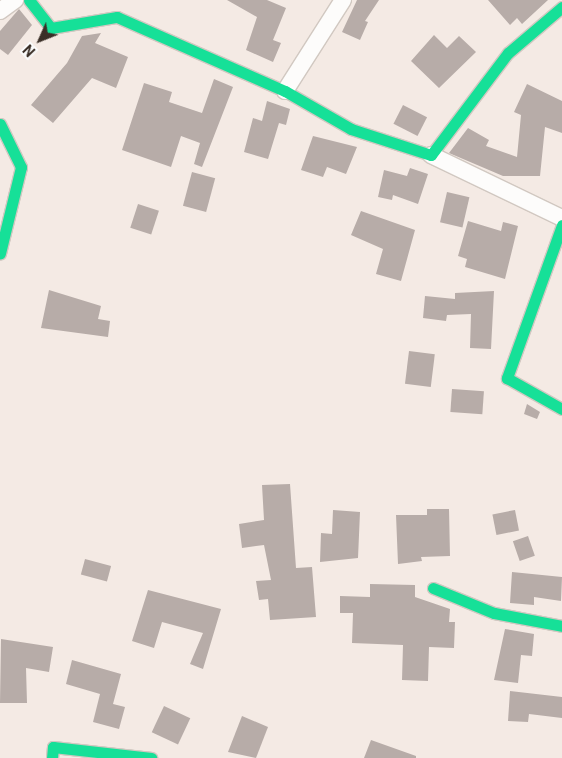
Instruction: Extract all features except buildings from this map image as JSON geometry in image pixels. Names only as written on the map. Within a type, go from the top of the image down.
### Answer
[{"type":"street","points":[[0,11],[15,0]]},
{"type":"street","points":[[29,0],[51,28],[117,17],[285,91],[351,129],[431,155],[562,218]]},
{"type":"street","points":[[285,91],[343,0]]},
{"type":"street","points":[[431,155],[508,53],[562,7]]},
{"type":"street","points":[[0,124],[21,167],[0,253]]},
{"type":"street","points":[[562,225],[507,378],[562,409]]},
{"type":"street","points":[[433,588],[494,613],[562,626]]},
{"type":"street","points":[[52,758],[53,747],[150,758]]},
{"type":"traffic: fast","points":[[29,0],[51,28],[117,17],[285,91],[351,129],[431,155],[508,53],[562,7]]},
{"type":"traffic: fast","points":[[0,124],[21,167],[0,253]]},
{"type":"traffic: fast","points":[[562,225],[507,378],[562,409]]},
{"type":"traffic: fast","points":[[433,588],[494,613],[562,626]]},
{"type":"traffic: fast","points":[[52,758],[53,747],[151,758]]}]
